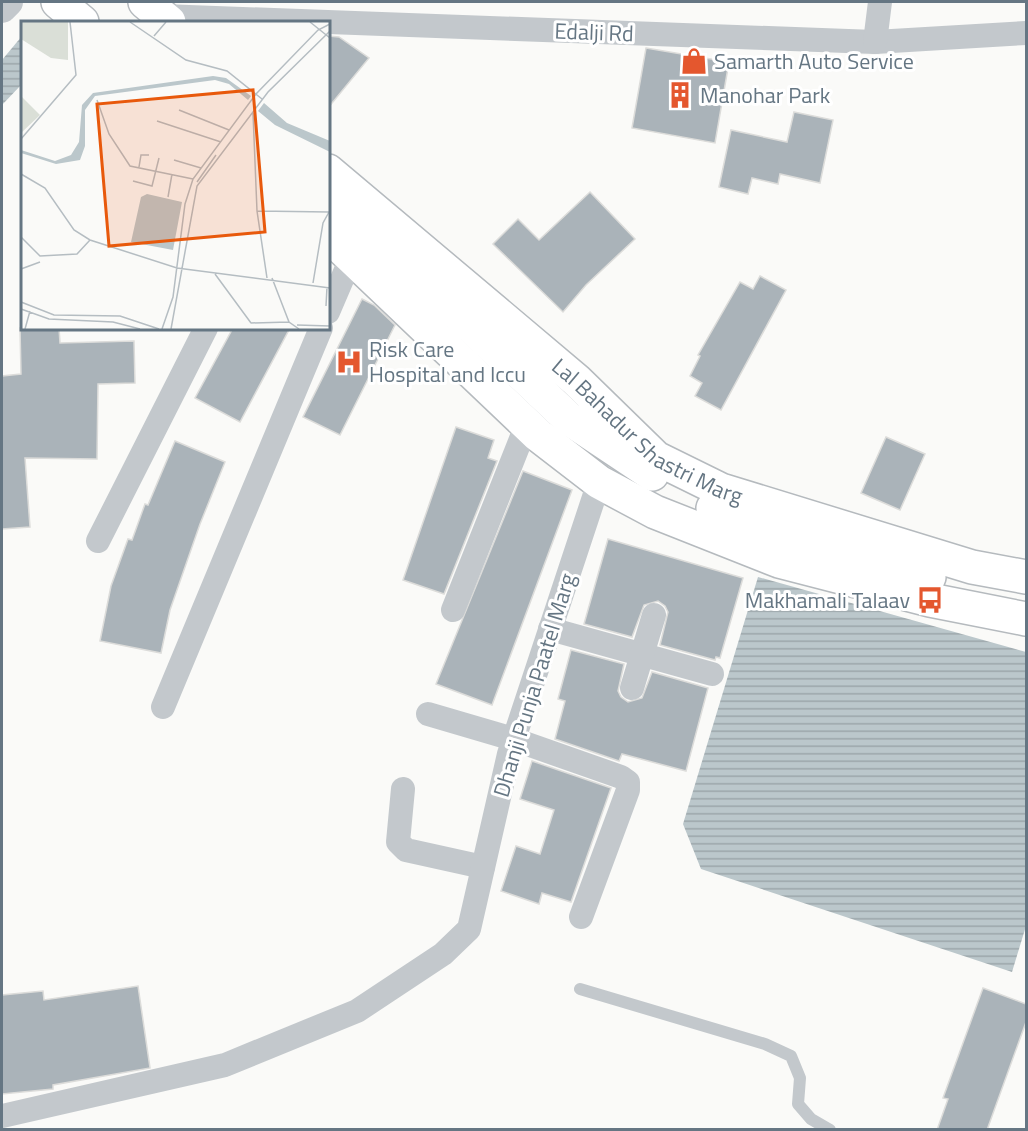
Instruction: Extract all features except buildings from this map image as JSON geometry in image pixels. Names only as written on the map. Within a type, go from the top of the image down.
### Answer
[{"type":"main road","points":[[58,2],[81,21]]},
{"type":"main road","name":"Lal Bahadur Shastri Marg","points":[[330,173],[576,380],[656,458],[720,490],[972,567],[1026,578]]},
{"type":"main road","points":[[334,223],[528,424],[599,482],[655,512],[779,561],[930,600],[1026,619]]},
{"type":"main road","points":[[334,223],[408,267],[568,418],[660,479],[736,521],[986,593],[1026,601]]},
{"type":"street","points":[[2,8],[8,2]]},
{"type":"street","points":[[875,42],[880,2]]},
{"type":"street","name":"Edalji Rd","points":[[158,13],[875,42],[1026,33]]},
{"type":"street","points":[[330,282],[334,223]]},
{"type":"street","points":[[98,542],[205,330]]},
{"type":"street","points":[[163,707],[320,330]]},
{"type":"street","points":[[453,610],[528,424]]},
{"type":"street","name":"Dhanji Punja Paatel Marg","points":[[2,1116],[225,1065],[357,1011],[443,954],[470,929],[513,739],[599,482]]},
{"type":"street","points":[[632,688],[654,615]]},
{"type":"street","points":[[550,630],[712,674]]},
{"type":"street","points":[[428,714],[513,739],[621,777],[628,782],[628,790],[581,917]]},
{"type":"street","points":[[403,789],[398,842],[406,850],[483,867]]},
{"type":"lane","points":[[580,989],[765,1044],[791,1056],[800,1078],[798,1104],[811,1119],[830,1130]]},
{"type":"shaded area","points":[[21,37],[21,85],[2,105],[2,60]]},
{"type":"shaded area","name":"Makhamali Talaav","points":[[758,577],[1026,652],[1026,926],[1012,972],[701,869],[683,824]]},
{"type":"place","name":"Samarth Auto Service","points":[[694,61]]},
{"type":"place","name":"Manohar Park","points":[[680,95]]},
{"type":"place","name":"Risk Care Hospital and Iccu","points":[[349,362]]},
{"type":"place","name":"Makhamali Talaav","points":[[930,600]]}]
